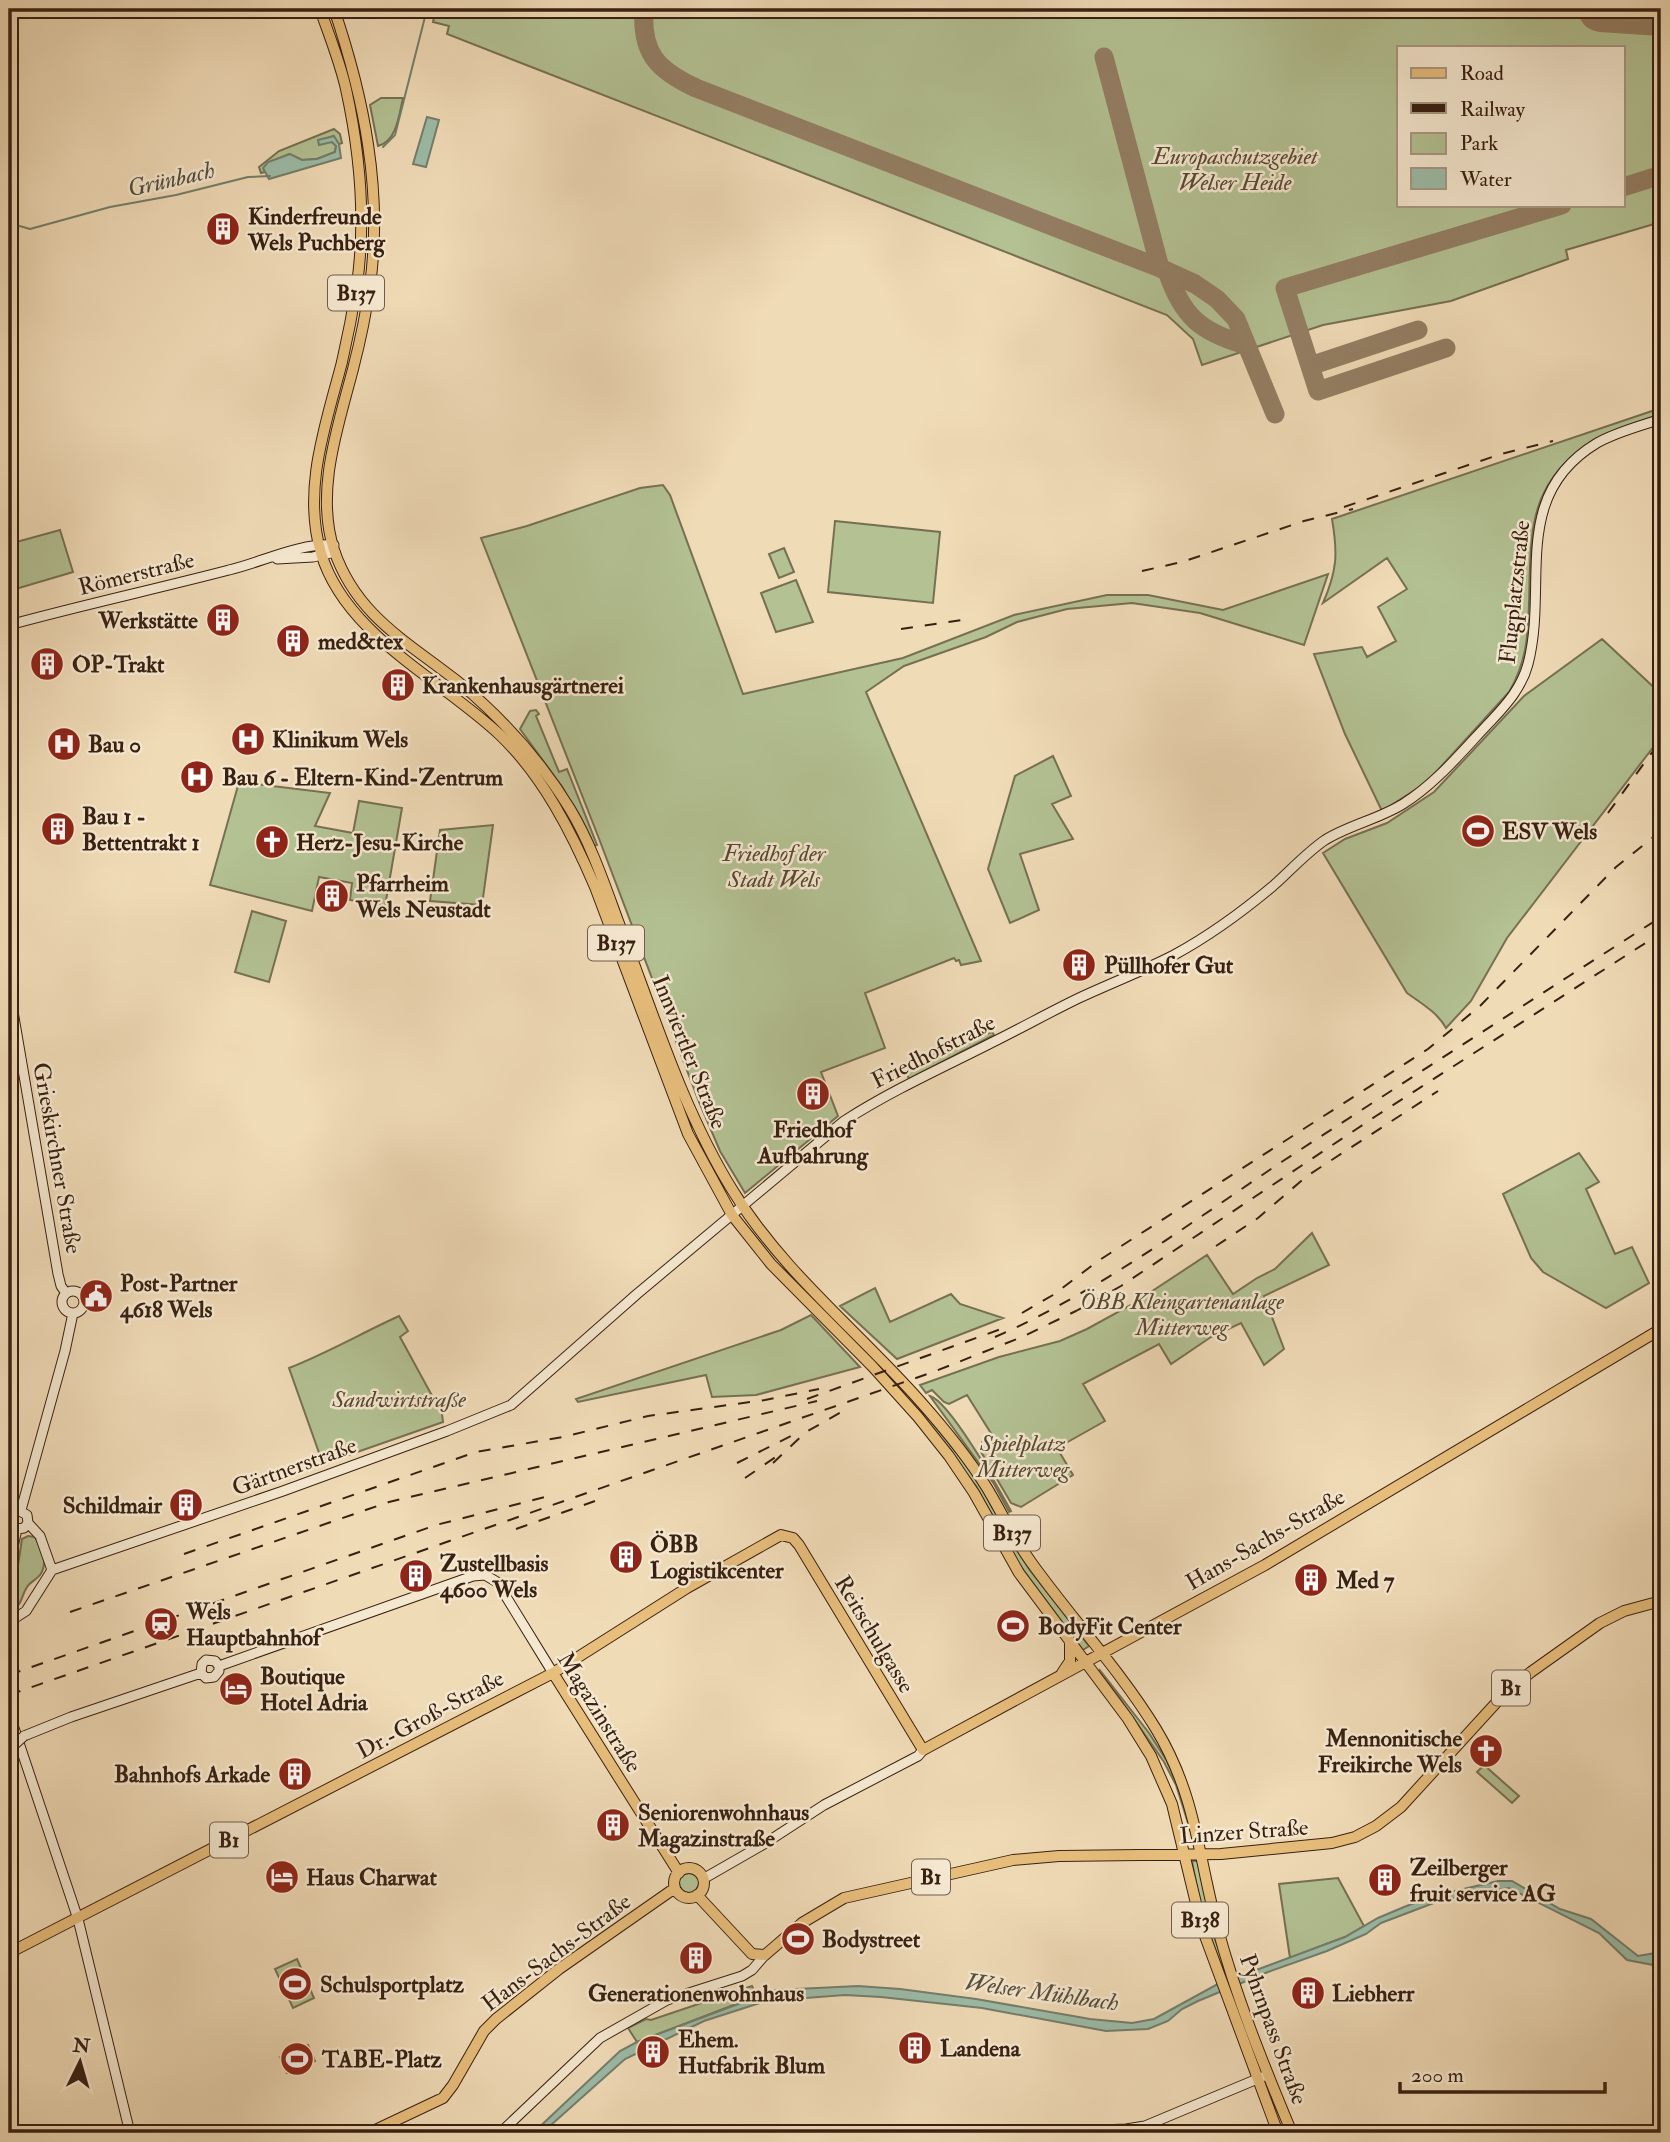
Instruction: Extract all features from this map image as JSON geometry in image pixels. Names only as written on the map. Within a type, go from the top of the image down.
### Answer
[{"type":"main road","name":"Innviertler Straße","points":[[320,9],[346,87],[355,141],[361,219],[354,306],[315,472],[314,516],[320,550],[346,601],[370,630],[502,736],[553,803],[595,887],[688,1135],[732,1214],[771,1264],[872,1366],[942,1447],[974,1493],[1019,1573],[1128,1718],[1152,1756],[1172,1804],[1186,1856]]},
{"type":"main road","name":"Innviertler Straße","points":[[334,9],[357,85],[368,137],[374,218],[373,256],[366,308],[329,473],[327,507],[334,549],[345,574],[366,608],[399,639],[459,683],[508,728],[557,789],[587,842],[699,1128],[743,1206],[799,1277],[884,1360],[984,1482],[1021,1548],[1147,1715],[1164,1744],[1184,1787],[1202,1855]]},
{"type":"main road","name":"Hans-Sachs-Straße","points":[[923,1750],[1265,1564],[1661,1329]]},
{"type":"main road","name":"Dr.-Groß-Straße","points":[[78,1919],[553,1672],[687,1588],[781,1535],[793,1538]]},
{"type":"main road","name":"Reitschulgasse","points":[[793,1538],[923,1750]]},
{"type":"main road","name":"Linzer Straße","points":[[765,1955],[822,1910],[844,1898],[1013,1860],[1072,1855],[1202,1855],[1332,1843],[1355,1837],[1401,1807],[1493,1706],[1531,1672],[1600,1623],[1624,1611],[1661,1601]]},
{"type":"main road","points":[[1058,1678],[1070,1661],[1070,1641]]},
{"type":"main road","name":"Magazinstraße","points":[[553,1672],[679,1873]]},
{"type":"main road","name":"Pyhrnpass Straße","points":[[1202,1855],[1216,1923],[1233,1978],[1292,2133]]},
{"type":"main road","name":"Pyhrnpass Straße","points":[[1186,1856],[1202,1928],[1278,2133]]},
{"type":"main road","points":[[686,1869],[694,1870],[703,1879],[703,1888],[697,1895],[686,1898],[675,1888],[679,1873],[686,1869]]},
{"type":"main road","name":"Hans-Sachs-Straße","points":[[369,2133],[447,2093],[484,2031],[496,2019],[559,1969],[675,1888]]},
{"type":"main road","points":[[697,1895],[752,1954],[765,1955]]},
{"type":"main road","name":"B1","points":[[9,1953],[78,1919]]},
{"type":"street","name":"Flugplatzstraße","points":[[1382,816],[1426,788],[1501,710],[1522,681],[1532,646],[1539,520],[1562,474],[1597,443],[1661,419]]},
{"type":"street","name":"Römerstraße","points":[[9,625],[272,558],[293,559],[320,550],[334,549]]},
{"type":"street","name":"Friedhofstraße","points":[[541,1381],[637,1294],[844,1121],[1077,999],[1175,954],[1220,927],[1252,903],[1326,840],[1382,816]]},
{"type":"street","name":"Grieskirchner Straße","points":[[9,988],[41,1184],[61,1286],[66,1293]]},
{"type":"street","points":[[75,1291],[84,1299],[84,1306],[73,1313],[63,1307],[62,1301],[66,1293],[75,1291]]},
{"type":"street","points":[[21,1510],[73,1313]]},
{"type":"street","name":"Gärtnerstraße","points":[[52,1570],[205,1519],[454,1429],[511,1405],[541,1381]]},
{"type":"street","points":[[10,1621],[26,1611],[52,1570],[40,1536],[28,1523],[27,1515],[21,1510],[13,1511],[9,1518],[11,1525],[17,1529],[24,1528],[28,1523]]},
{"type":"street","points":[[9,1566],[17,1529]]},
{"type":"street","name":"Magazinstraße","points":[[10,1749],[24,1736],[71,1717],[201,1673],[202,1664],[206,1660],[215,1661],[219,1666],[474,1576],[485,1575],[497,1582],[553,1672]]},
{"type":"street","points":[[542,1655],[569,1663]]},
{"type":"street","points":[[11,1719],[78,1919],[130,2133]]},
{"type":"street","name":"Hans-Sachs-Straße","points":[[703,1879],[824,1805],[918,1756],[923,1750]]},
{"type":"street","name":"Linzer Straße","points":[[500,2133],[600,2038],[667,2000],[742,1976],[765,1955]]},
{"type":"street","points":[[1023,2133],[1146,2126],[1268,2074]]},
{"type":"green space","name":"Europaschutzgebiet Welser Heide","points":[[436,9],[1661,9],[1661,222],[1566,250],[1568,259],[1451,301],[1323,325],[1202,365],[1193,339],[1167,315],[447,34],[449,26],[433,22]]},
{"type":"green space","points":[[381,98],[403,98],[393,133],[378,146],[370,105]]},
{"type":"green space","points":[[334,129],[340,134],[342,143],[339,144],[333,136],[327,142],[336,146],[335,152],[317,159],[302,160],[289,154],[268,163],[264,168],[265,172],[261,173],[259,167],[279,151]]},
{"type":"green space","points":[[1661,408],[1661,414],[1598,439],[1564,464],[1551,481],[1541,500],[1534,524],[1530,554],[1527,639],[1515,681],[1509,692],[1426,783],[1382,811],[1345,734],[1314,654],[1362,647],[1367,657],[1396,641],[1378,607],[1407,589],[1387,558],[1323,603],[1335,562],[1332,519]]},
{"type":"green space","name":"Friedhof der Stadt Wels","points":[[663,485],[670,495],[743,694],[903,658],[1014,615],[1107,595],[1148,595],[1223,610],[1328,574],[1304,645],[1200,613],[1132,603],[1067,609],[1017,622],[986,637],[904,666],[866,692],[981,961],[961,965],[959,960],[954,958],[865,993],[885,1048],[821,1072],[838,1116],[745,1193],[720,1151],[699,1102],[481,538],[527,526],[640,488]]},
{"type":"green space","points":[[835,521],[940,532],[933,603],[828,592]]},
{"type":"green space","points":[[60,530],[73,572],[9,591],[9,544]]},
{"type":"green space","points":[[784,548],[794,572],[779,578],[769,554]]},
{"type":"green space","points":[[796,580],[813,622],[776,632],[761,593]]},
{"type":"green space","name":"ESV Wels","points":[[1602,639],[1661,694],[1661,737],[1507,938],[1471,1001],[1446,1028],[1434,1013],[1407,993],[1323,853],[1345,839],[1387,823],[1434,792],[1524,696]]},
{"type":"green space","points":[[536,710],[559,772],[567,769],[597,845],[594,846],[563,788],[520,729],[530,711]]},
{"type":"green space","points":[[1053,756],[1071,796],[1052,804],[1073,839],[1020,854],[1039,910],[1010,923],[988,869],[1015,776]]},
{"type":"green space","points":[[239,782],[330,793],[315,826],[353,833],[359,801],[402,808],[385,906],[350,900],[352,883],[319,877],[312,911],[210,885]]},
{"type":"green space","points":[[493,825],[482,905],[430,901],[440,830]]},
{"type":"green space","points":[[252,911],[286,921],[269,982],[235,972]]},
{"type":"green space","points":[[992,1032],[994,1035],[909,1079],[904,1066]]},
{"type":"green space","points":[[1579,1153],[1599,1182],[1586,1189],[1615,1254],[1632,1247],[1649,1283],[1606,1308],[1543,1272],[1531,1258],[1503,1194]]},
{"type":"green space","name":"ÖBB Kleingartenanlage Mitterweg","points":[[1312,1233],[1329,1265],[1264,1296],[1284,1349],[1264,1365],[1241,1323],[1211,1337],[1171,1364],[1159,1344],[1083,1384],[1105,1421],[1057,1448],[1073,1475],[1021,1507],[1011,1503],[980,1450],[983,1440],[992,1435],[967,1395],[949,1404],[932,1390],[926,1393],[920,1385],[999,1357],[1060,1341],[1087,1329],[1131,1305],[1207,1255],[1233,1294],[1275,1269]]},
{"type":"green space","points":[[875,1288],[890,1322],[951,1294],[960,1304],[1003,1318],[897,1359],[840,1306]]},
{"type":"green space","points":[[811,1315],[860,1367],[756,1395],[712,1397],[706,1375],[578,1402],[576,1399],[781,1330]]},
{"type":"green space","name":"Sandwirtstraße","points":[[399,1316],[408,1331],[400,1337],[442,1414],[443,1422],[323,1464],[289,1368]]},
{"type":"green space","points":[[906,1390],[962,1459],[1029,1569],[1089,1646],[1083,1650],[1019,1564],[976,1486],[901,1391]]},
{"type":"green space","points":[[930,1396],[939,1402],[961,1429],[1011,1511],[1009,1512],[994,1484]]},
{"type":"green space","points":[[35,1537],[40,1546],[43,1570],[28,1585],[20,1603],[11,1611],[22,1539]]},
{"type":"green space","points":[[1099,1669],[1149,1733],[1167,1761],[1186,1804],[1194,1842],[1176,1785],[1164,1762]]},
{"type":"green space","points":[[1484,1765],[1519,1796],[1512,1803],[1477,1772]]},
{"type":"green space","points":[[1192,1861],[1199,1861],[1215,1939],[1230,1979],[1226,1980],[1201,1910]]},
{"type":"green space","points":[[689,1873],[696,1876],[699,1883],[696,1890],[689,1893],[682,1890],[679,1883],[682,1876]]},
{"type":"green space","points":[[1338,1878],[1364,1926],[1345,1937],[1290,1958],[1279,1884]]},
{"type":"green space","name":"Schulsportplatz","points":[[297,1959],[314,1998],[293,2008],[275,1969]]},
{"type":"green space","points":[[752,1986],[757,1996],[637,2042],[628,2028],[646,2019],[651,2020]]},
{"type":"green space","name":"TABE-Platz","points":[[308,2045],[315,2061],[287,2073],[280,2057]]},
{"type":"water","points":[[427,117],[439,120],[426,167],[413,164]]},
{"type":"water","points":[[334,136],[339,144],[341,158],[269,179],[263,168],[268,162],[290,154],[302,160],[317,159],[335,152],[336,146],[332,142],[319,145],[318,140]]},
{"type":"water","points":[[1498,1881],[1512,1881],[1560,1909],[1591,1919],[1638,1956],[1661,1952],[1661,1963],[1653,1965],[1627,1960],[1599,1933],[1509,1888],[1439,1901],[1381,1923],[1366,1934],[1327,1951],[1198,2001],[1182,2009],[1168,2021],[1148,2029],[1106,2031],[982,2008],[881,1997],[845,1995],[766,2001],[704,2021],[625,2059],[542,2133],[533,2133],[620,2051],[637,2042],[776,1990],[858,1986],[900,1989],[1090,2019],[1132,2023],[1154,2019],[1216,1985],[1345,1937],[1404,1907],[1433,1896]]},
{"type":"waterway","name":"Grünbach","points":[[383,147],[395,135],[427,9]]},
{"type":"waterway","name":"Grünbach","points":[[9,223],[30,229],[110,207],[176,195],[248,177],[270,176]]},
{"type":"taxiway","points":[[644,9],[645,37],[654,58],[671,74],[696,88],[1195,284],[1217,299],[1236,319],[1275,414]]},
{"type":"taxiway","points":[[1104,57],[1160,268]]},
{"type":"taxiway","points":[[1624,187],[1661,175]]},
{"type":"taxiway","points":[[1446,348],[1318,391],[1285,288],[1559,206]]},
{"type":"taxiway","points":[[1167,271],[1179,300],[1195,320],[1216,334],[1246,345]]},
{"type":"taxiway","points":[[1310,366],[1418,330]]},
{"type":"runway","points":[[1601,9],[1661,13]]},
{"type":"tunnel","points":[[9,1707],[11,1719]]},
{"type":"railway","points":[[1344,507],[1501,454],[1553,441]]},
{"type":"railway","points":[[1142,571],[1182,562],[1304,521],[1353,509]]},
{"type":"railway","points":[[901,629],[968,619]]},
{"type":"railway","points":[[1608,813],[1661,740]]},
{"type":"railway","points":[[1022,1313],[1053,1295],[1098,1261],[1428,1049],[1480,1006],[1616,867],[1661,831]]},
{"type":"railway","points":[[995,1337],[1107,1278],[1661,917]]},
{"type":"railway","points":[[9,1695],[933,1372],[1022,1337],[1121,1286],[1376,1116],[1661,933]]},
{"type":"railway","points":[[1216,1246],[1258,1218],[1307,1176],[1438,1091]]},
{"type":"railway","points":[[807,1399],[1001,1329]]},
{"type":"railway","points":[[184,1554],[476,1452],[563,1437],[648,1416],[765,1400],[819,1389]]},
{"type":"railway","points":[[70,1612],[389,1502],[817,1401]]},
{"type":"railway","points":[[773,1463],[806,1432],[845,1410]]},
{"type":"railway","points":[[737,1463],[797,1433]]},
{"type":"railway","points":[[745,1478],[780,1454]]},
{"type":"railway","points":[[9,1675],[436,1525],[553,1495]]},
{"type":"railway","points":[[516,1529],[595,1501]]},
{"type":"place","name":"Kinderfreunde Wels Puchberg","points":[[223,229]]},
{"type":"place","name":"Werkstätte","points":[[223,620]]},
{"type":"place","name":"med&tex","points":[[293,641]]},
{"type":"place","name":"OP-Trakt","points":[[47,664]]},
{"type":"place","name":"Krankenhausgärtnerei","points":[[398,685]]},
{"type":"place","name":"Klinikum Wels","points":[[248,739]]},
{"type":"place","name":"Bau 0","points":[[64,744]]},
{"type":"place","name":"Bau 6 - Eltern-Kind-Zentrum","points":[[197,777]]},
{"type":"place","name":"Bau 1 - Bettentrakt 1","points":[[58,829]]},
{"type":"place","name":"ESV Wels","points":[[1478,831]]},
{"type":"place","name":"Herz-Jesu-Kirche","points":[[272,842]]},
{"type":"place","name":"Pfarrheim Wels Neustadt","points":[[332,896]]},
{"type":"place","name":"Püllhofer Gut","points":[[1079,965]]},
{"type":"place","name":"Friedhof Aufbahrung","points":[[813,1094]]},
{"type":"place","name":"Post-Partner 4618 Wels","points":[[96,1296]]},
{"type":"place","name":"Schildmair","points":[[186,1505]]},
{"type":"place","name":"ÖBB Logistikcenter","points":[[626,1557]]},
{"type":"place","name":"Zustellbasis 4600 Wels","points":[[416,1576]]},
{"type":"place","name":"Med 7","points":[[1311,1580]]},
{"type":"place","name":"Wels Hauptbahnhof","points":[[161,1624]]},
{"type":"place","name":"BodyFit Center","points":[[1013,1626]]},
{"type":"place","name":"Boutique Hotel Adria","points":[[236,1689]]},
{"type":"place","name":"Mennonitische Freikirche Wels","points":[[1486,1751]]},
{"type":"place","name":"Bahnhofs Arkade","points":[[295,1774]]},
{"type":"place","name":"Seniorenwohnhaus Magazinstraße","points":[[613,1825]]},
{"type":"place","name":"Haus Charwat","points":[[282,1877]]},
{"type":"place","name":"Zeilberger fruit service AG","points":[[1385,1880]]},
{"type":"place","name":"Bodystreet","points":[[798,1939]]},
{"type":"place","name":"Generationenwohnhaus","points":[[696,1958]]},
{"type":"place","name":"Schulsportplatz","points":[[295,1984]]},
{"type":"place","name":"Liebherr","points":[[1308,1993]]},
{"type":"place","name":"Landena","points":[[915,2048]]},
{"type":"place","name":"Ehem. Hutfabrik Blum","points":[[653,2052]]},
{"type":"place","name":"TABE-Platz","points":[[297,2059]]},
{"type":"park label","name":"Spielplatz Mitterweg","points":[[1023,1456]]},
{"type":"water label","name":"Welser Mühlbach","points":[[1042,1992]]}]
